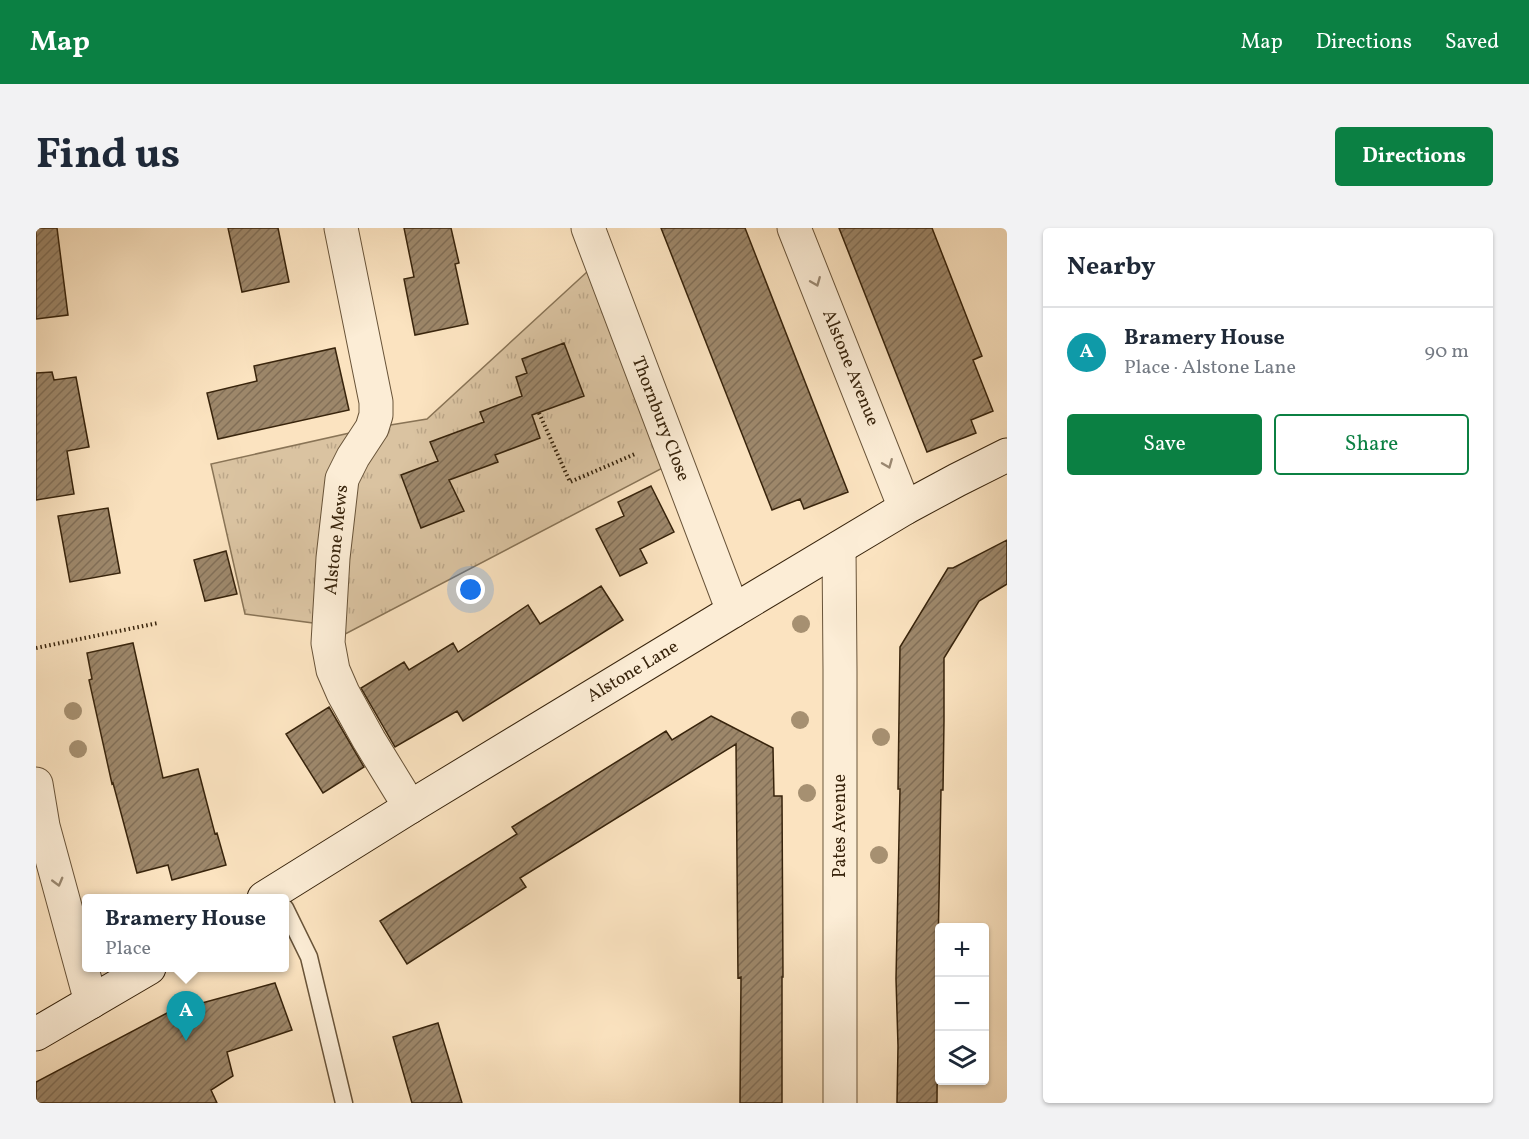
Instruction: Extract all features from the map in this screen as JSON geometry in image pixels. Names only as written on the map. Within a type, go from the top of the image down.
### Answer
[{"type":"street","name":"Alstone Mews","points":[[341,228],[376,402],[372,428],[342,479],[333,558],[328,643],[333,670],[343,693],[411,807]]},
{"type":"street","name":"Thornbury Close","points":[[588,228],[733,610]]},
{"type":"street","name":"Alstone Avenue","points":[[794,228],[905,508]]},
{"type":"street","name":"Alstone Lane","points":[[284,894],[411,807],[733,610],[905,508],[1007,455]]},
{"type":"street","name":"Pates Avenue","points":[[839,548],[840,1103]]},
{"type":"street","points":[[36,784],[43,826],[82,969]]},
{"type":"street","points":[[83,972],[91,1002]]},
{"type":"street","points":[[36,1035],[142,972]]},
{"type":"lane","points":[[289,921],[309,957],[344,1103]]},
{"type":"path","points":[[539,413],[570,482],[668,440]]},
{"type":"path","points":[[36,648],[158,622]]},
{"type":"green space","points":[[600,260],[676,461],[328,643],[328,625],[245,614],[211,464],[372,428],[427,419]]},
{"type":"building","points":[[36,228],[57,228],[68,315],[36,319]]},
{"type":"building","points":[[228,228],[278,228],[289,282],[242,292]]},
{"type":"building","points":[[404,228],[451,228],[459,263],[455,264],[468,324],[415,335],[404,279],[414,277]]},
{"type":"building","points":[[661,228],[745,228],[848,492],[804,509],[800,499],[772,510]]},
{"type":"building","points":[[839,228],[932,228],[982,356],[973,360],[993,411],[971,420],[976,433],[927,452]]},
{"type":"building","points":[[564,343],[584,396],[532,415],[540,438],[495,455],[498,462],[449,480],[464,511],[421,528],[401,475],[438,461],[430,442],[484,422],[480,412],[522,396],[516,377],[527,373],[522,359]]},
{"type":"building","points":[[335,348],[349,410],[218,439],[207,393],[257,381],[254,366]]},
{"type":"building","points":[[52,372],[54,380],[76,377],[89,447],[67,451],[74,494],[36,500],[36,373]]},
{"type":"building","points":[[651,486],[674,532],[640,549],[647,563],[620,576],[596,529],[624,516],[618,502]]},
{"type":"building","points":[[108,508],[120,573],[70,582],[58,516]]},
{"type":"building","points":[[1007,540],[1007,584],[979,601],[944,658],[939,923],[935,923],[937,1103],[897,1103],[896,979],[900,647],[948,568],[953,568]]},
{"type":"building","points":[[226,551],[237,594],[205,601],[194,560]]},
{"type":"building","points":[[601,586],[623,620],[463,721],[457,711],[395,747],[361,688],[404,662],[409,670],[453,643],[458,652],[528,605],[540,624]]},
{"type":"building","points":[[133,643],[163,778],[198,769],[215,834],[217,833],[226,865],[172,880],[168,865],[137,873],[112,784],[89,680],[92,679],[87,653]]},
{"type":"building","points":[[329,707],[364,767],[323,793],[286,734]]},
{"type":"building","points":[[711,716],[773,748],[774,796],[782,796],[782,1103],[740,1103],[741,977],[738,978],[736,744],[520,878],[526,887],[407,964],[380,921],[517,834],[512,827],[666,731],[672,740]]},
{"type":"building","points":[[275,983],[292,1030],[227,1052],[233,1076],[211,1090],[217,1103],[36,1103],[36,1082],[169,1012]]},
{"type":"building","points":[[438,1023],[462,1103],[412,1103],[393,1037]]},
{"type":"place","name":"Bramery House","points":[[186,1041]]}]
